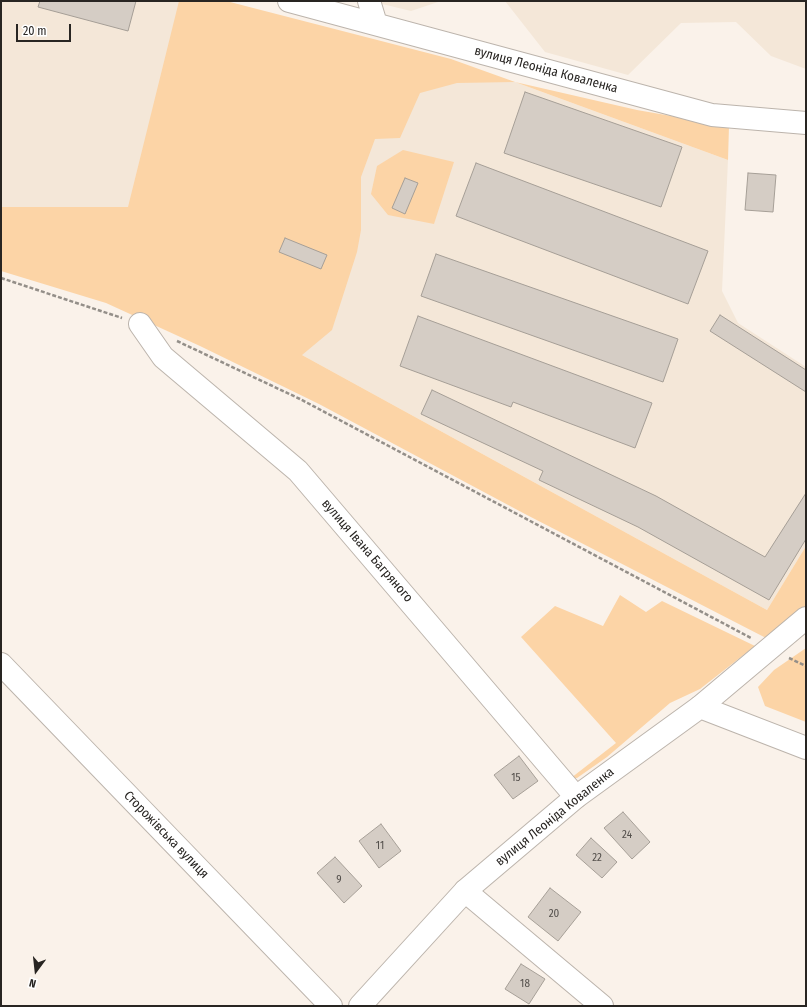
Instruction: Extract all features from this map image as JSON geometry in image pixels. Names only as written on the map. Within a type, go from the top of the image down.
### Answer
[{"type":"street","name":"вулиця Леоніда Коваленка","points":[[289,1],[712,115],[806,122]]},
{"type":"street","points":[[370,1],[376,24]]},
{"type":"street","name":"вулиця Івана Багряного","points":[[140,324],[163,357],[298,472],[576,797]]},
{"type":"street","name":"вулиця Леоніда Коваленка","points":[[360,1006],[465,891],[576,797],[700,707],[806,618]]},
{"type":"street","name":"Сторожівська вулиця","points":[[1,664],[331,1006]]},
{"type":"street","points":[[700,707],[806,748]]},
{"type":"street","points":[[465,891],[602,1006]]},
{"type":"path","points":[[1,278],[140,324]]},
{"type":"path","points":[[173,339],[300,399],[770,648]]},
{"type":"shaded area","points":[[1,1],[226,1],[515,82],[728,160],[722,291],[738,323],[806,367],[806,546],[767,610],[302,355],[127,207],[1,207]]},
{"type":"shaded area","points":[[179,1],[226,1],[451,59],[515,82],[457,83],[420,93],[400,138],[375,139],[361,177],[361,230],[357,252],[332,330],[302,355],[767,610],[806,546],[806,606],[766,638],[525,514],[319,404],[200,346],[106,303],[1,271],[1,207],[128,207]]},
{"type":"shaded area","points":[[378,1],[441,1],[411,11],[378,3]]},
{"type":"shaded area","points":[[505,1],[806,1],[806,69],[771,56],[736,22],[681,23],[628,75],[545,52]]},
{"type":"shaded area","points":[[515,82],[637,110],[729,126],[728,160]]},
{"type":"shaded area","points":[[403,150],[454,162],[434,224],[388,215],[371,194],[377,166]]},
{"type":"shaded area","points":[[620,595],[646,612],[662,601],[755,646],[700,689],[670,703],[607,757],[577,778],[571,778],[616,743],[521,637],[555,606],[603,626]]},
{"type":"shaded area","points":[[806,648],[806,722],[765,706],[758,687],[774,670]]},
{"type":"building","points":[[40,1],[136,1],[128,31],[38,7]]},
{"type":"building","points":[[525,92],[682,147],[661,207],[504,153]]},
{"type":"building","points":[[476,163],[708,251],[688,304],[456,216]]},
{"type":"building","points":[[748,173],[776,175],[773,212],[745,210]]},
{"type":"building","points":[[405,178],[418,183],[405,214],[392,208]]},
{"type":"building","points":[[285,238],[327,255],[321,269],[279,252]]},
{"type":"building","points":[[436,254],[678,339],[663,382],[421,296]]},
{"type":"building","points":[[720,315],[806,370],[806,392],[710,331]]},
{"type":"building","points":[[418,316],[652,403],[635,448],[513,402],[511,407],[400,366]]},
{"type":"building","points":[[432,390],[656,496],[765,557],[806,493],[806,539],[769,600],[638,527],[539,480],[543,471],[421,414]]},
{"type":"building","points":[[519,756],[538,781],[513,799],[494,775]]},
{"type":"building","points":[[623,812],[650,842],[632,859],[604,828]]},
{"type":"building","points":[[381,824],[401,851],[379,868],[359,841]]},
{"type":"building","points":[[591,838],[617,862],[602,878],[576,855]]},
{"type":"building","points":[[335,857],[362,886],[344,903],[317,873]]},
{"type":"building","points":[[550,888],[581,912],[558,941],[528,917]]},
{"type":"building","points":[[521,964],[545,979],[529,1004],[505,989]]}]
